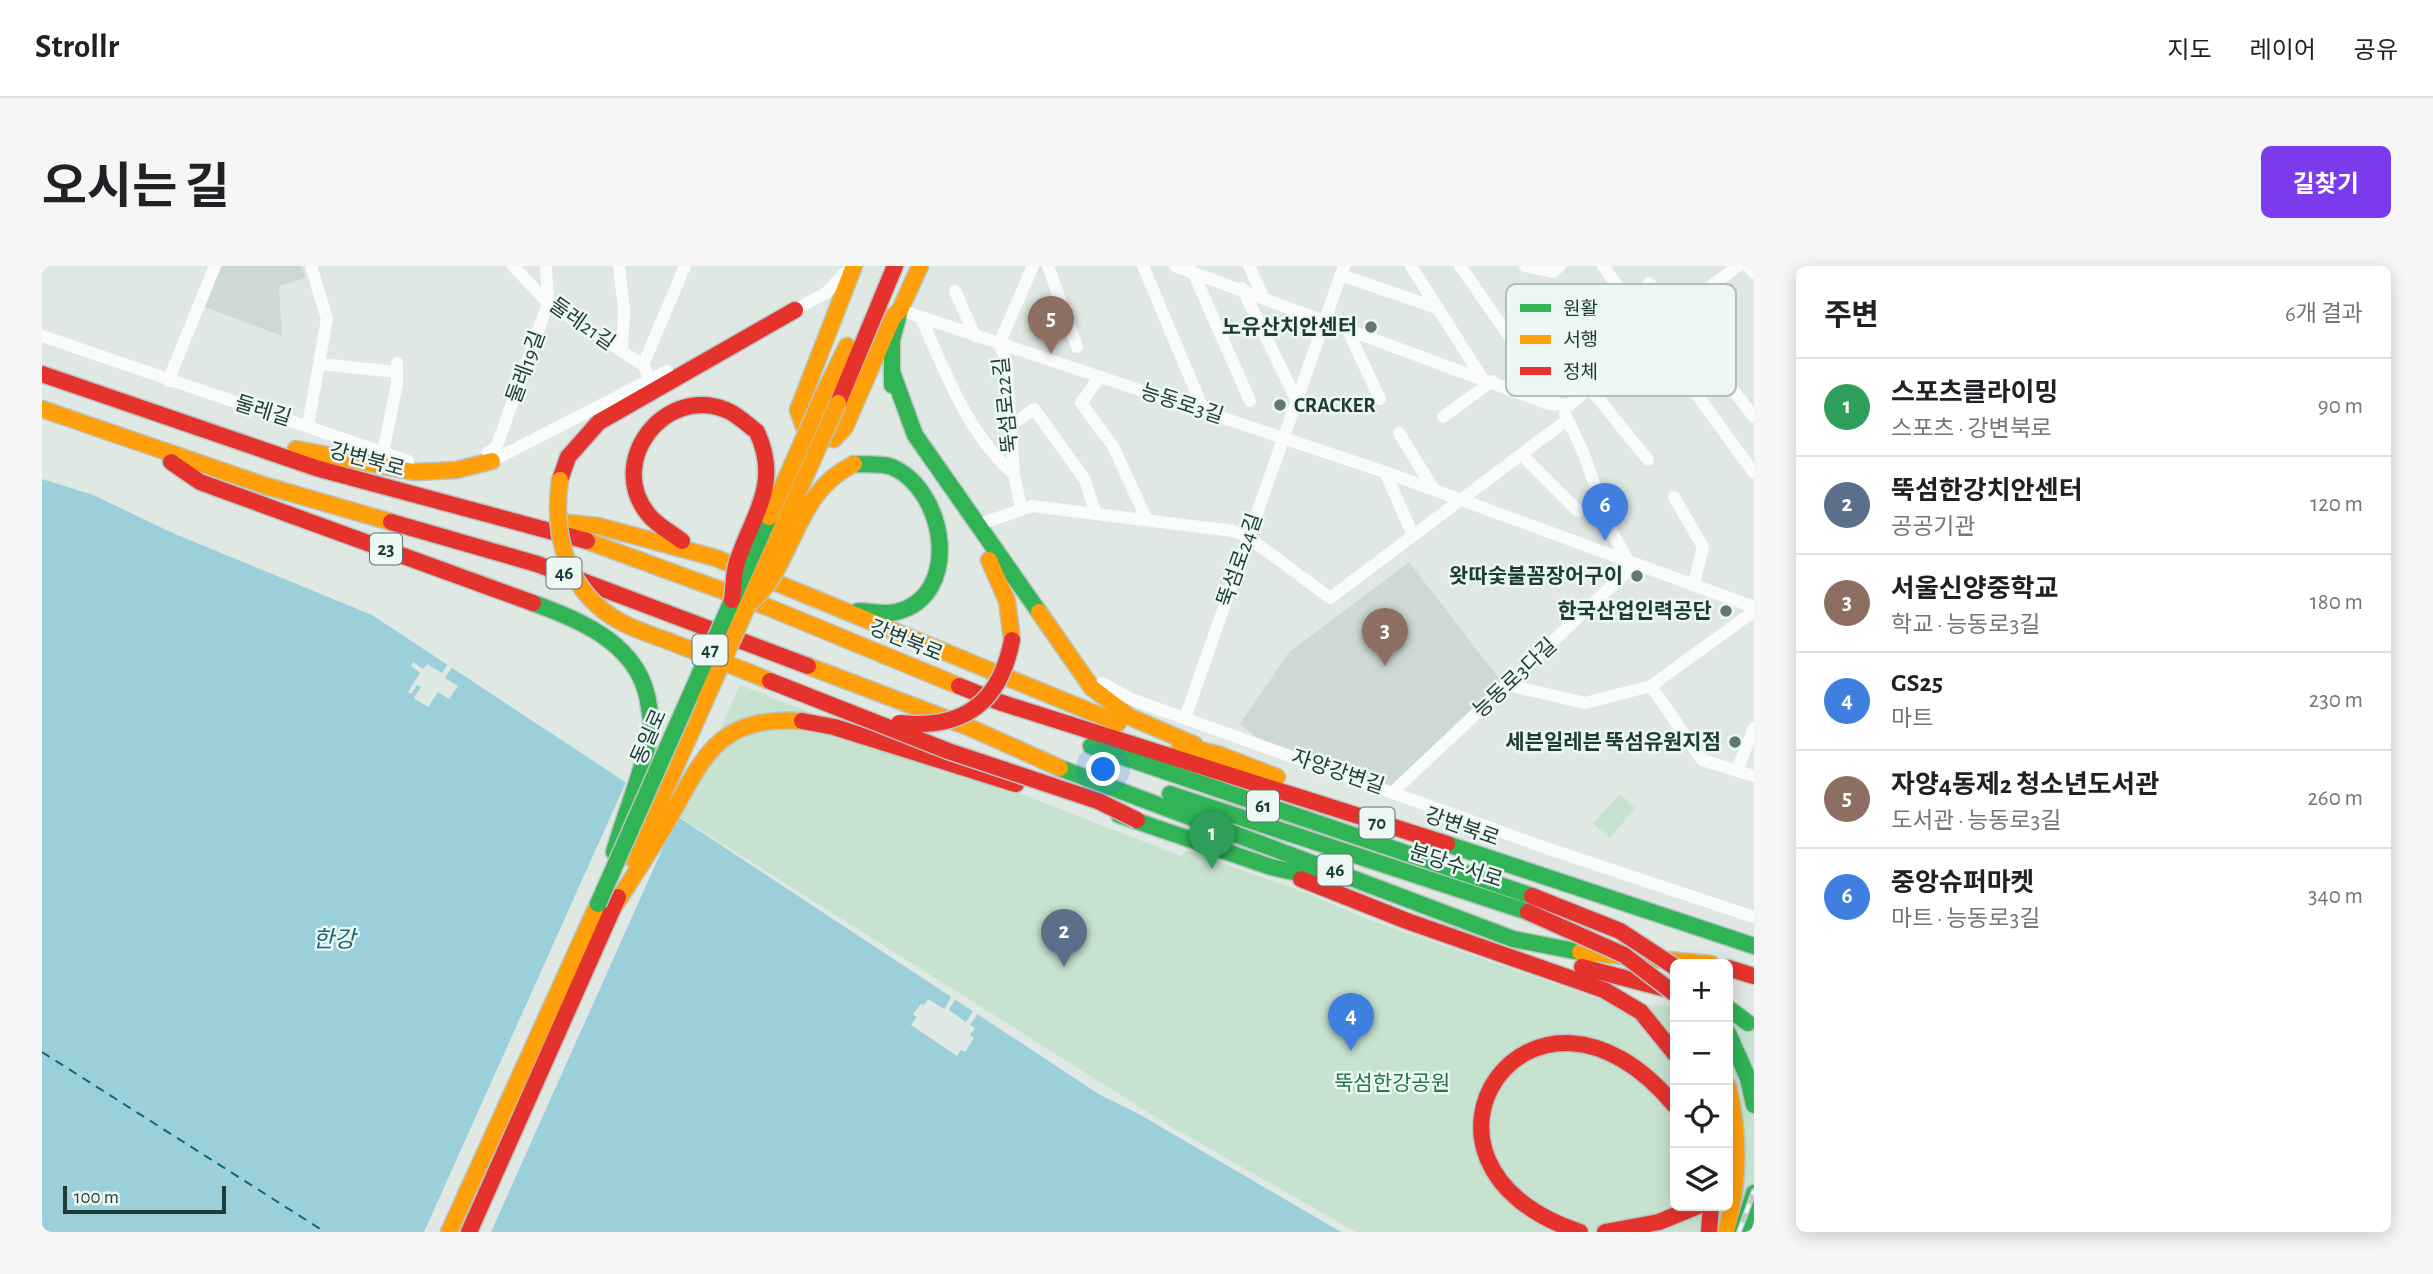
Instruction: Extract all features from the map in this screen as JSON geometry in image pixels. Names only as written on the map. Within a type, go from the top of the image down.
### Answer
[{"type":"main road","points":[[852,266],[798,410],[797,419],[802,427],[828,439],[834,439],[841,434],[893,317],[900,310]]},
{"type":"main road","points":[[868,266],[830,361],[831,399],[847,394],[877,336],[908,266]]},
{"type":"main road","name":"동일로","points":[[469,1232],[605,907],[831,399],[883,266]]},
{"type":"main road","name":"47","points":[[831,399],[895,266]]},
{"type":"main road","points":[[692,620],[756,668],[914,726],[956,721],[979,708],[996,689],[1007,665],[1012,640],[1007,601],[997,574],[911,442],[896,406],[892,340],[900,310],[920,266]]},
{"type":"main road","points":[[795,310],[599,422],[568,457],[560,481],[555,515],[562,554],[585,595],[621,622],[948,751],[1098,801],[1137,820]]},
{"type":"main road","points":[[892,372],[915,435],[1092,688],[1130,718],[1220,755],[1382,813],[1408,831]]},
{"type":"main road","name":"강변북로","points":[[42,374],[327,471],[587,541],[689,578],[999,702],[1408,831],[1754,946]]},
{"type":"main road","points":[[740,603],[736,565],[768,486],[769,462],[757,432],[741,417],[720,407],[689,406],[676,410],[654,424],[634,457],[635,494],[646,516],[669,533],[716,558],[823,601],[873,614],[902,610],[928,592],[940,564],[940,528],[925,493],[895,468],[874,462],[854,464],[834,472],[819,485],[772,578],[740,603]]},
{"type":"main road","name":"23","points":[[42,409],[148,446],[200,482],[546,608],[602,634],[625,651],[638,668],[647,689],[651,727],[605,907]]},
{"type":"main road","points":[[227,439],[342,456],[414,472],[456,470],[490,457]]},
{"type":"main road","name":"46","points":[[148,446],[315,501],[537,564],[692,620],[971,728],[1070,773],[1513,939],[1573,951],[1680,959]]},
{"type":"main road","points":[[493,515],[598,526],[716,558]]},
{"type":"main road","points":[[823,601],[829,607],[1093,714],[1196,750],[1220,755]]},
{"type":"main road","name":"분당수서로","points":[[999,702],[1084,743],[1530,904],[1622,952],[1670,988]]},
{"type":"main road","points":[[605,907],[657,839],[705,755],[742,729],[765,722],[782,719],[822,723],[942,763],[1137,820],[1604,990],[1641,1012],[1670,1048]]},
{"type":"main road","name":"분당수서로","points":[[971,728],[1620,931],[1670,964]]},
{"type":"main road","points":[[1271,867],[1406,899]]},
{"type":"main road","name":"동일로","points":[[451,1228],[605,907]]},
{"type":"main road","points":[[1485,928],[1596,972],[1670,991]]},
{"type":"main road","points":[[1733,970],[1754,976]]},
{"type":"main road","points":[[1733,1011],[1748,1023]]},
{"type":"main road","points":[[1580,1232],[1549,1223],[1534,1215],[1520,1204],[1498,1178],[1485,1147],[1482,1129],[1486,1096],[1497,1076],[1512,1061],[1537,1048],[1552,1044],[1583,1044],[1609,1051],[1637,1067],[1670,1101]]},
{"type":"main road","points":[[1733,1044],[1748,1078],[1754,1105]]},
{"type":"main road","points":[[1726,1232],[1733,1205],[1738,1159],[1733,1110]]},
{"type":"main road","points":[[1733,1179],[1754,1152]]},
{"type":"main road","points":[[1742,1232],[1754,1193]]},
{"type":"main road","points":[[1742,1232],[1754,1200]]},
{"type":"main road","points":[[1605,1232],[1640,1227],[1684,1211]]},
{"type":"main road","points":[[1709,1232],[1711,1211]]},
{"type":"street","points":[[168,381],[215,266]]},
{"type":"street","points":[[308,425],[327,319],[311,266]]},
{"type":"street","name":"둘레21길","points":[[513,266],[548,303],[643,365]]},
{"type":"street","name":"둘레19길","points":[[490,457],[496,448],[548,303],[546,266]]},
{"type":"street","points":[[619,266],[624,310],[622,352]]},
{"type":"street","points":[[650,380],[643,365],[685,266]]},
{"type":"street","name":"둘레길","points":[[42,336],[168,381],[308,425],[383,453],[409,461],[441,462],[490,457],[795,310],[839,283],[852,266]]},
{"type":"street","name":"뚝섬로22길","points":[[1021,508],[1014,474],[1006,360],[999,344],[1033,266]]},
{"type":"street","points":[[1048,266],[1077,347]]},
{"type":"street","points":[[1143,266],[1204,411]]},
{"type":"street","points":[[1175,266],[1242,288],[1327,320],[1348,331],[1506,386]]},
{"type":"street","points":[[1249,266],[1263,296]]},
{"type":"street","points":[[1411,266],[1487,380]]},
{"type":"street","points":[[1460,266],[1506,328]]},
{"type":"street","points":[[1525,266],[1553,272],[1560,266]]},
{"type":"street","points":[[1603,266],[1616,284]]},
{"type":"street","points":[[1714,284],[1738,266]]},
{"type":"street","points":[[1748,266],[1754,272]]},
{"type":"street","points":[[1343,271],[1437,308]]},
{"type":"street","name":"뚝섬로24길","points":[[1185,718],[1343,271]]},
{"type":"street","points":[[1193,272],[1250,401]]},
{"type":"street","points":[[1242,288],[1298,403]]},
{"type":"street","points":[[955,291],[975,335]]},
{"type":"street","name":"능동로3길","points":[[900,310],[1385,472],[1694,584],[1754,609]]},
{"type":"street","points":[[921,318],[961,404],[1003,465],[1014,474]]},
{"type":"street","points":[[1348,331],[1380,399]]},
{"type":"street","points":[[319,364],[397,368],[397,384],[383,453]]},
{"type":"street","points":[[1100,377],[1081,403],[1113,446],[1146,518]]},
{"type":"street","points":[[1443,417],[1487,380]]},
{"type":"street","points":[[1736,394],[1754,417]]},
{"type":"street","points":[[1538,396],[1563,404]]},
{"type":"street","points":[[1557,396],[1583,452],[1611,530],[1631,562]]},
{"type":"street","points":[[1563,404],[1575,396]]},
{"type":"street","points":[[1596,396],[1648,460]]},
{"type":"street","points":[[1697,396],[1754,473]]},
{"type":"street","points":[[1010,426],[1034,409],[1085,480],[1095,511]]},
{"type":"street","points":[[977,525],[1021,508],[1042,506],[1233,531],[1248,537],[1330,598],[1523,456],[1567,420]]},
{"type":"street","points":[[1399,433],[1434,490]]},
{"type":"street","points":[[1523,456],[1578,511]]},
{"type":"street","points":[[1385,472],[1413,535]]},
{"type":"street","points":[[1674,497],[1703,547],[1694,584]]},
{"type":"street","name":"능동로3다길","points":[[1394,791],[1508,685],[1631,562]]},
{"type":"street","points":[[1508,685],[1585,703],[1651,686],[1754,609]]},
{"type":"street","name":"자양강변길","points":[[1084,674],[1132,699],[1394,791],[1549,849],[1754,917]]},
{"type":"street","points":[[1651,686],[1702,760],[1754,776]]},
{"type":"street","points":[[1737,770],[1754,728]]},
{"type":"shaded area","points":[[221,266],[301,266],[306,278],[279,286],[282,336],[205,307]]},
{"type":"shaded area","points":[[1409,562],[1501,681],[1388,789],[1277,754],[1240,724],[1289,652]]},
{"type":"green space","name":"뚝섬한강공원","points":[[740,685],[1181,856],[1187,850],[1309,894],[1367,919],[1613,1004],[1670,1006],[1670,1211],[1733,1211],[1733,1018],[1754,1026],[1754,1232],[1356,1232],[1170,1126],[680,817]]},
{"type":"green space","points":[[1620,794],[1635,808],[1610,838],[1593,823]]},
{"type":"water","name":"한강","points":[[42,479],[93,495],[175,534],[372,615],[1100,1095],[1137,1113],[1341,1232],[42,1232]]},
{"type":"pier","points":[[450,661],[454,664],[445,678],[458,686],[449,699],[438,692],[428,707],[414,698],[421,687],[417,685],[411,694],[408,692],[420,673],[411,666],[413,662],[423,669],[427,664],[442,673]]},
{"type":"pier","points":[[627,780],[678,814],[491,1232],[424,1232]]},
{"type":"pier","points":[[952,996],[956,998],[949,1010],[966,1022],[974,1010],[978,1013],[970,1025],[975,1028],[970,1035],[974,1038],[965,1052],[961,1050],[957,1056],[911,1025],[917,1017],[913,1014],[928,999],[944,1009]]},
{"type":"ferry route","points":[[42,1052],[325,1232]]},
{"type":"railway","points":[[1739,1232],[1754,1191]]},
{"type":"traffic: fast","points":[[892,385],[892,340],[900,310]]},
{"type":"traffic: fast","points":[[892,372],[915,435],[1039,612]]},
{"type":"traffic: fast","points":[[854,464],[892,467],[910,479],[925,497],[935,519],[939,542],[938,565],[931,586],[917,602],[892,613],[858,611]]},
{"type":"traffic: fast","points":[[598,904],[769,517]]},
{"type":"traffic: fast","points":[[533,603],[591,628],[608,639],[623,652],[644,686],[651,728],[640,774],[614,852]]},
{"type":"traffic: fast","points":[[1091,746],[1532,896]]},
{"type":"traffic: fast","points":[[1060,768],[1513,939],[1580,952]]},
{"type":"traffic: fast","points":[[1170,794],[1528,912]]},
{"type":"traffic: fast","points":[[1119,815],[1271,867],[1320,878]]},
{"type":"traffic: fast","points":[[1447,844],[1754,946]]},
{"type":"traffic: fast","points":[[1733,1012],[1748,1023]]},
{"type":"traffic: fast","points":[[1733,1044],[1748,1078],[1754,1105]]},
{"type":"traffic: fast","points":[[1742,1232],[1754,1193]]},
{"type":"traffic: slow","points":[[854,266],[798,410],[804,427],[815,434],[834,439],[845,427],[893,317],[900,310],[920,266]]},
{"type":"traffic: slow","points":[[823,395],[847,346]]},
{"type":"traffic: slow","points":[[769,517],[823,395]]},
{"type":"traffic: slow","points":[[705,701],[838,403]]},
{"type":"traffic: slow","points":[[42,409],[266,486],[391,522]]},
{"type":"traffic: slow","points":[[296,449],[414,472],[456,470],[492,461]]},
{"type":"traffic: slow","points":[[748,605],[771,580],[814,498],[825,485],[854,464]]},
{"type":"traffic: slow","points":[[560,480],[559,522],[567,561],[576,579],[603,610],[634,628],[770,681]]},
{"type":"traffic: slow","points":[[560,522],[598,526],[716,558],[1118,723]]},
{"type":"traffic: slow","points":[[587,541],[770,608],[959,686]]},
{"type":"traffic: slow","points":[[989,560],[1007,601],[1012,640]]},
{"type":"traffic: slow","points":[[1039,612],[1092,688],[1130,717],[1195,745]]},
{"type":"traffic: slow","points":[[808,666],[971,728],[1060,768]]},
{"type":"traffic: slow","points":[[634,860],[705,701]]},
{"type":"traffic: slow","points":[[612,910],[691,779],[716,746],[731,734],[749,726],[773,721],[802,721]]},
{"type":"traffic: slow","points":[[1180,745],[1220,755],[1277,777]]},
{"type":"traffic: slow","points":[[449,1232],[598,904]]},
{"type":"traffic: slow","points":[[1580,952],[1670,960]]},
{"type":"traffic: slow","points":[[1726,1232],[1736,1177],[1733,1111]]},
{"type":"traffic: jam","points":[[838,403],[895,266]]},
{"type":"traffic: jam","points":[[560,480],[568,457],[599,422],[795,310]]},
{"type":"traffic: jam","points":[[42,374],[316,468],[587,541]]},
{"type":"traffic: jam","points":[[682,541],[651,518],[637,494],[634,472],[638,452],[648,433],[663,418],[682,408],[703,405],[726,410],[757,432]]},
{"type":"traffic: jam","points":[[732,600],[737,562],[757,513],[765,483],[764,451],[757,432]]},
{"type":"traffic: jam","points":[[171,462],[200,482],[533,603]]},
{"type":"traffic: jam","points":[[391,522],[537,564],[808,666]]},
{"type":"traffic: jam","points":[[899,723],[942,722],[975,708],[988,696],[998,681],[1012,640]]},
{"type":"traffic: jam","points":[[770,681],[948,751],[1098,801],[1137,820]]},
{"type":"traffic: jam","points":[[959,686],[999,702],[1447,844]]},
{"type":"traffic: jam","points":[[802,721],[834,727],[1016,784]]},
{"type":"traffic: jam","points":[[1301,879],[1407,921],[1604,990],[1641,1012],[1670,1048]]},
{"type":"traffic: jam","points":[[1532,896],[1620,931],[1670,964]]},
{"type":"traffic: jam","points":[[469,1232],[618,897]]},
{"type":"traffic: jam","points":[[1528,912],[1624,955],[1670,990]]},
{"type":"traffic: jam","points":[[1582,967],[1670,990]]},
{"type":"traffic: jam","points":[[1733,970],[1754,976]]},
{"type":"traffic: jam","points":[[1580,1232],[1519,1200],[1488,1159],[1482,1117],[1497,1079],[1528,1052],[1571,1043],[1621,1059],[1670,1102]]},
{"type":"traffic: jam","points":[[1605,1232],[1659,1222],[1686,1211]]},
{"type":"traffic: jam","points":[[1709,1232],[1711,1211]]},
{"type":"place","name":"노유산치안센터","points":[[1371,327]]},
{"type":"place","name":"자양4동제2 청소년도서관","points":[[1051,354]]},
{"type":"place","name":"CRACKER","points":[[1280,405]]},
{"type":"place","name":"중앙슈퍼마켓","points":[[1605,541]]},
{"type":"place","name":"왓따숯불꼼장어구이","points":[[1637,576]]},
{"type":"place","name":"한국산업인력공단","points":[[1726,611]]},
{"type":"place","name":"서울신양중학교","points":[[1385,666]]},
{"type":"place","name":"세븐일레븐 뚝섬유원지점","points":[[1735,742]]},
{"type":"place","name":"스포츠클라이밍","points":[[1212,869]]},
{"type":"place","name":"뚝섬한강치안센터","points":[[1064,967]]},
{"type":"place","name":"GS25","points":[[1351,1051]]}]
